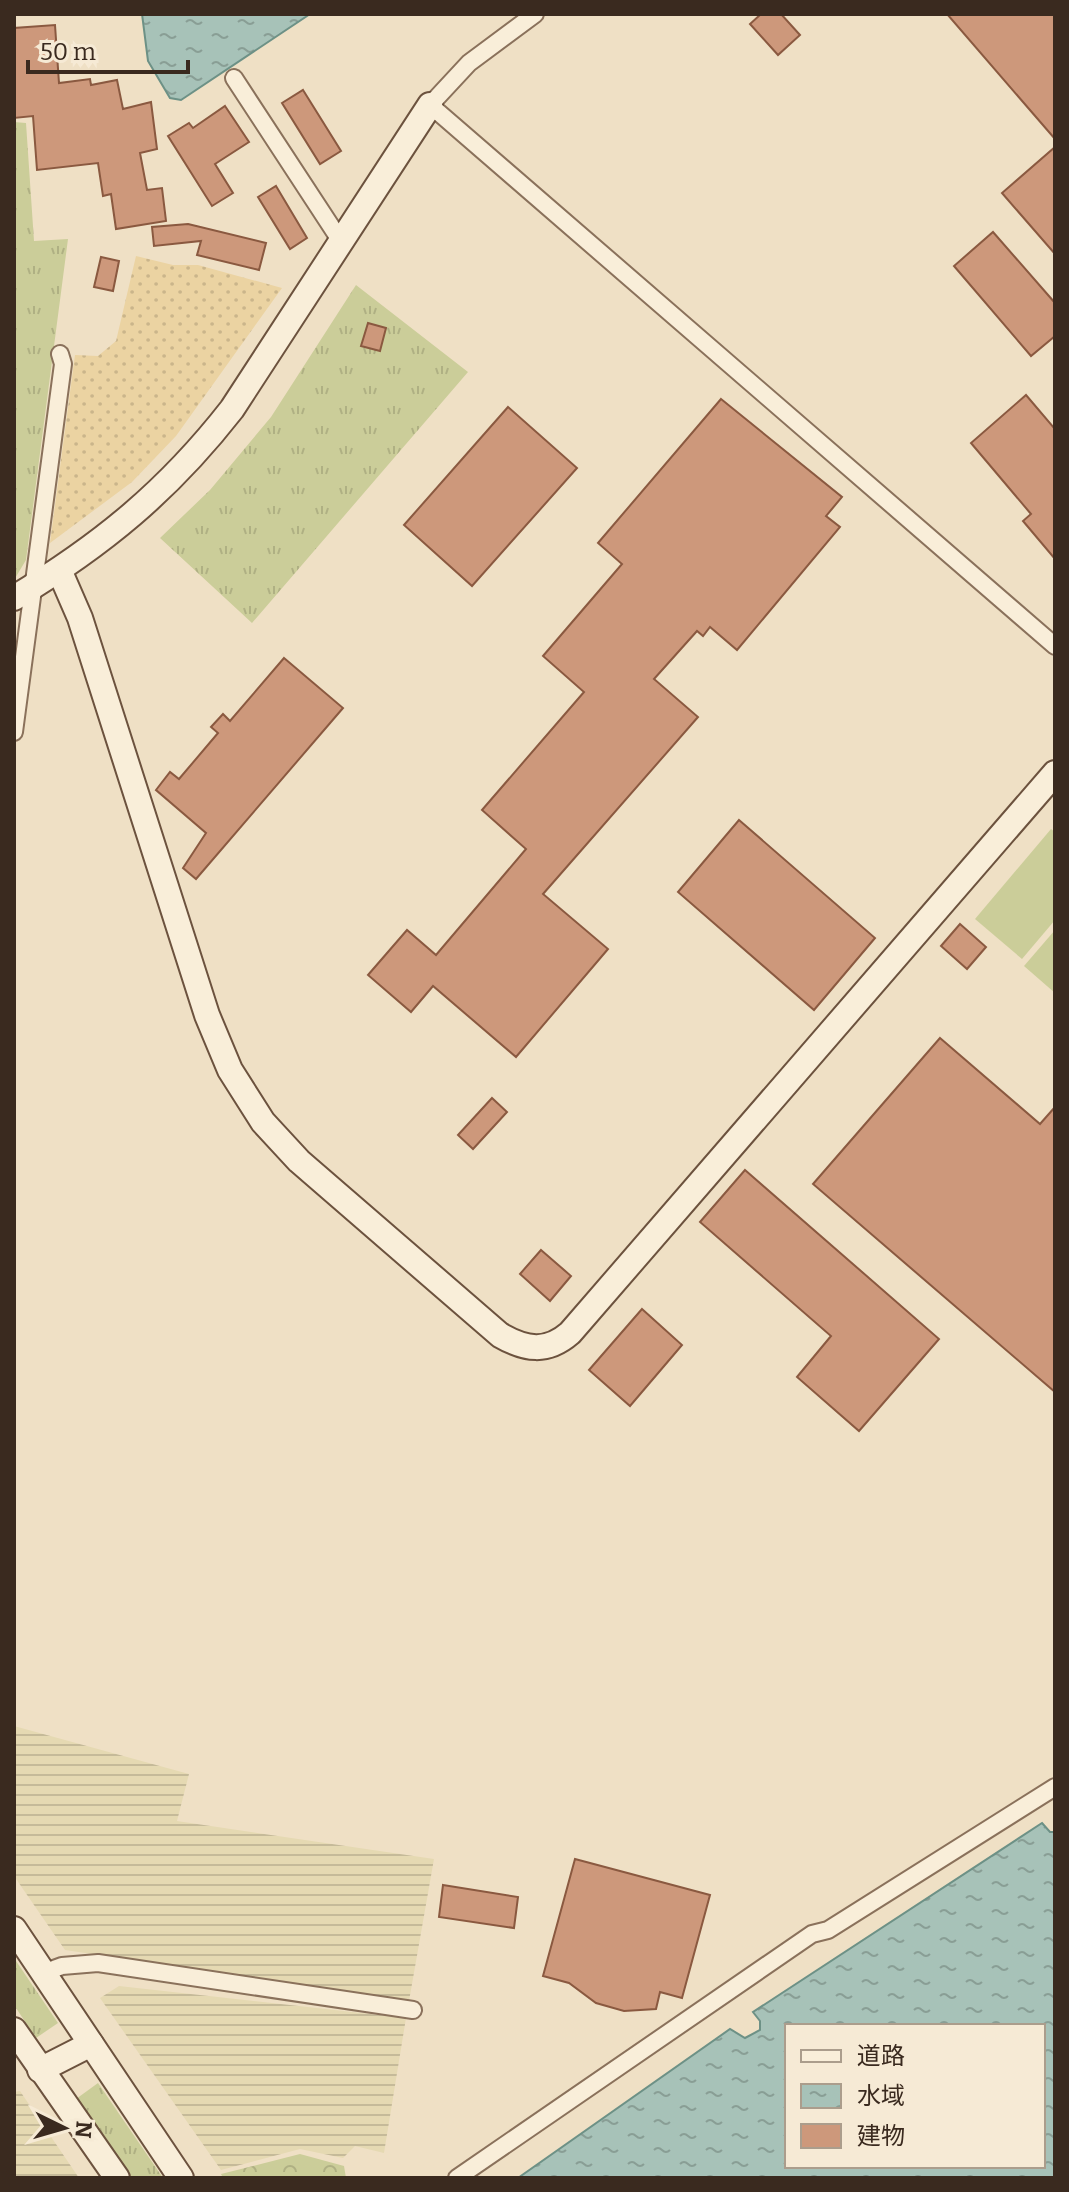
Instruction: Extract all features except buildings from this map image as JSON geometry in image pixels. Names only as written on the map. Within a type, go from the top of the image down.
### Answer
[{"type":"street","points":[[24,592],[60,572],[133,516],[202,447],[232,409],[430,105],[469,63],[535,14]]},
{"type":"street","points":[[234,78],[342,243]]},
{"type":"street","points":[[430,105],[1055,646]]},
{"type":"street","points":[[14,732],[24,592],[63,364],[60,354]]},
{"type":"street","points":[[60,572],[80,618],[207,1015],[230,1070],[263,1122],[299,1161],[500,1335],[528,1347],[545,1349],[570,1333],[1055,773]]},
{"type":"street","points":[[457,2178],[812,1934],[828,1930],[1055,1787]]},
{"type":"street","points":[[14,1929],[181,2178]]},
{"type":"street","points":[[43,1973],[62,1966],[98,1963],[413,2010]]},
{"type":"street","points":[[14,2030],[117,2178]]},
{"type":"street","points":[[40,2070],[91,2044]]},
{"type":"shaded area","points":[[14,1726],[189,1774],[177,1821],[434,1859],[409,2001],[65,1950],[14,1876]]},
{"type":"shaded area","points":[[119,1986],[406,2018],[384,2153],[355,2146],[343,2158],[300,2149],[221,2170],[100,1998]]},
{"type":"shaded area","points":[[20,2091],[79,2178],[14,2178],[14,2092]]},
{"type":"green space","points":[[14,122],[26,123],[34,241],[68,239],[26,560],[14,580]]},
{"type":"green space","points":[[356,285],[468,372],[252,623],[160,538],[210,490],[271,417]]},
{"type":"green space","points":[[1051,829],[1055,832],[1055,920],[1022,959],[975,919]]},
{"type":"green space","points":[[1055,930],[1055,993],[1024,966]]},
{"type":"green space","points":[[14,1958],[58,2023],[36,2038],[14,2005]]},
{"type":"green space","points":[[98,2083],[163,2178],[130,2178],[76,2099]]},
{"type":"green space","points":[[300,2154],[344,2166],[346,2178],[223,2178],[221,2174]]},
{"type":"sand","points":[[136,256],[173,265],[198,265],[282,288],[176,436],[132,482],[50,543],[75,355],[98,356],[116,341]]},
{"type":"water","points":[[142,14],[310,14],[181,100],[170,98],[148,61]]},
{"type":"water","points":[[1042,1823],[1050,1832],[1055,1832],[1055,2178],[518,2178],[730,2029],[745,2038],[760,2030],[760,2021],[753,2012]]}]
